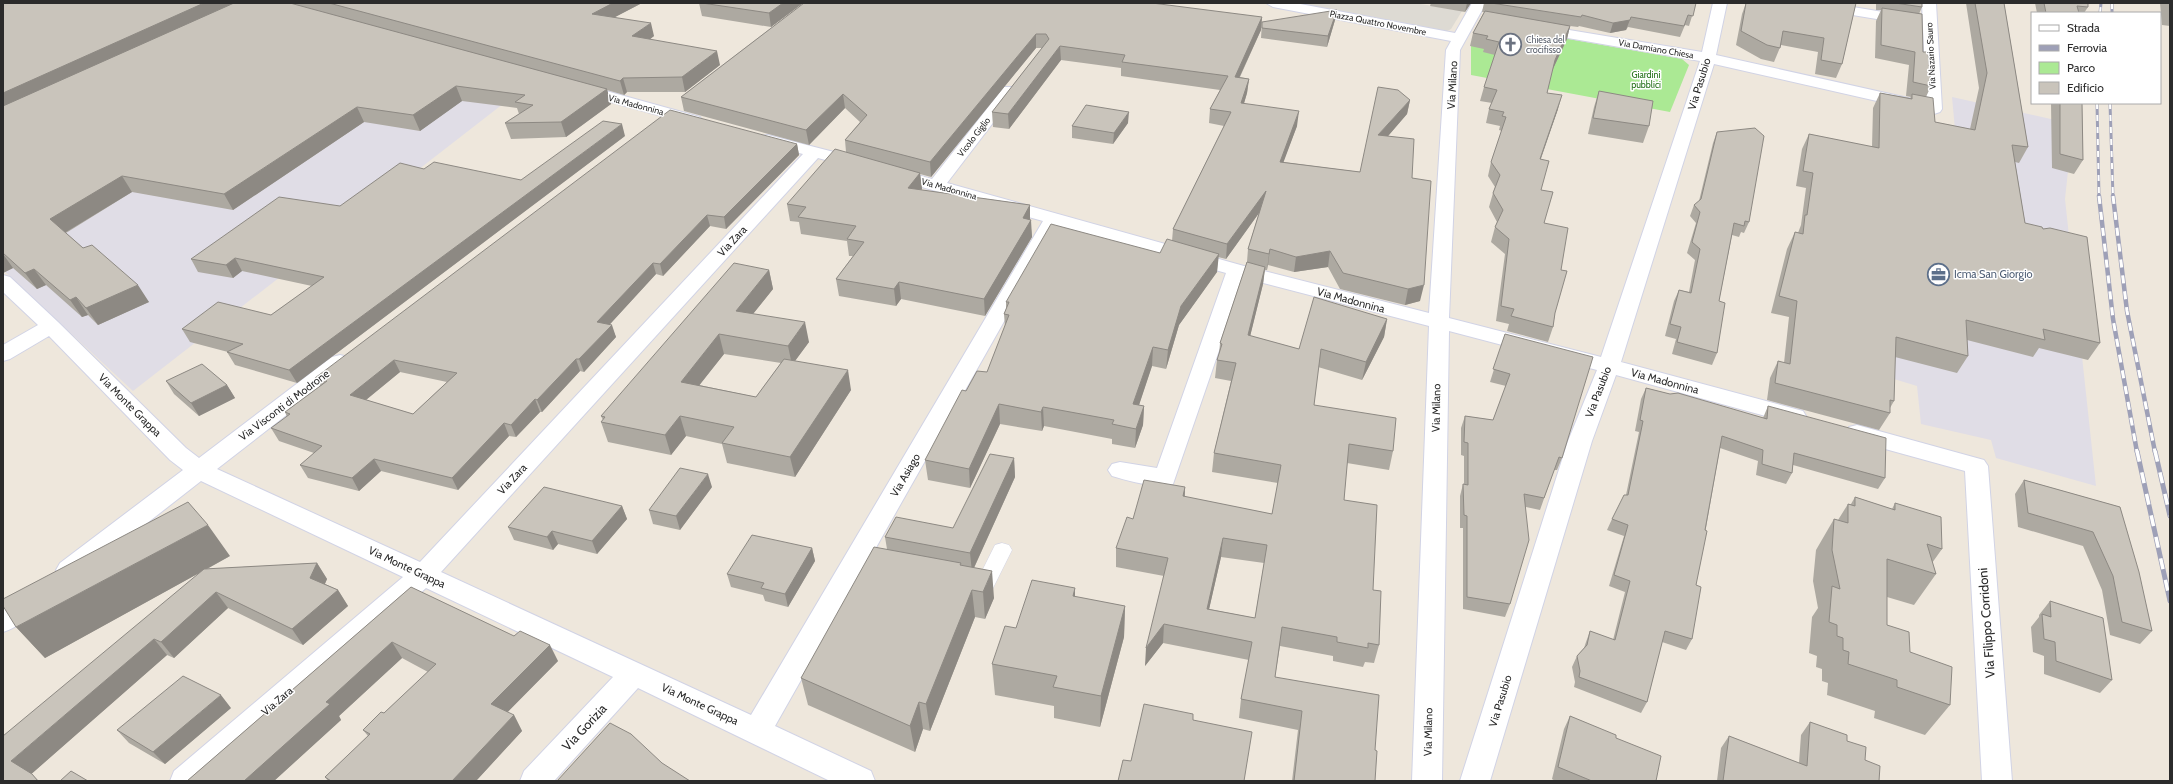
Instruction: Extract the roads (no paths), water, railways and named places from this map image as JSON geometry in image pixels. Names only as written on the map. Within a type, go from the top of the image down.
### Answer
[{"type":"street","name":"Piazza Quattro Novembre","points":[[1273,3],[1460,38]]},
{"type":"street","name":"Via Milano","points":[[1427,781],[1439,323],[1453,50],[1479,3]]},
{"type":"street","name":"Via Pasubio","points":[[1475,781],[1580,441],[1608,366],[1708,58],[1720,3]]},
{"type":"street","points":[[1804,3],[1930,24]]},
{"type":"street","name":"Via Nazario Sauro","points":[[1929,3],[1934,109]]},
{"type":"street","points":[[1471,16],[1486,19]]},
{"type":"street","name":"Via Damiano Chiesa","points":[[1524,26],[1708,58],[1934,109]]},
{"type":"street","name":"Vicolo Giglio","points":[[936,184],[1022,76]]},
{"type":"street","name":"Via Madonnina","points":[[567,86],[674,108],[711,125]]},
{"type":"street","points":[[648,128],[674,108]]},
{"type":"street","name":"Via Madonnina","points":[[755,136],[936,184],[1053,219],[1237,270],[1608,366],[1815,422]]},
{"type":"street","name":"Via Zara","points":[[185,781],[423,575],[814,152]]},
{"type":"street","name":"Via Asiago","points":[[757,731],[1053,219]]},
{"type":"street","points":[[1120,470],[1165,478],[1237,270]]},
{"type":"street","name":"Via Monte Grappa","points":[[3,281],[51,326],[178,454],[199,470],[634,673],[860,781]]},
{"type":"street","points":[[3,354],[51,326]]},
{"type":"street","name":"Via Visconti di Modrone","points":[[3,621],[357,349]]},
{"type":"street","name":"Via Filippo Corridoni","points":[[1838,428],[1976,466],[1997,781]]},
{"type":"street","name":"Via Gorizia","points":[[535,781],[634,673]]},
{"type":"lane","points":[[955,578],[985,584],[1002,550]]},
{"type":"lane","points":[[856,560],[878,564]]},
{"type":"railway","points":[[2100,12],[2101,3]]},
{"type":"railway","points":[[2112,3],[2112,12]]},
{"type":"railway","points":[[2097,104],[2099,197]]},
{"type":"railway","points":[[2110,104],[2113,197]]},
{"type":"railway","points":[[2099,196],[2113,319],[2137,452]]},
{"type":"railway","points":[[2113,196],[2127,311],[2155,452]]},
{"type":"railway","points":[[2137,451],[2170,601]]},
{"type":"railway","points":[[2155,451],[2170,516]]},
{"type":"place","name":"Chiesa del crocifisso","points":[[1511,45]]},
{"type":"place","name":"Icma San Giorgio","points":[[1938,274]]},
{"type":"park label","name":"Giardini pubblici","points":[[1646,80]]}]
